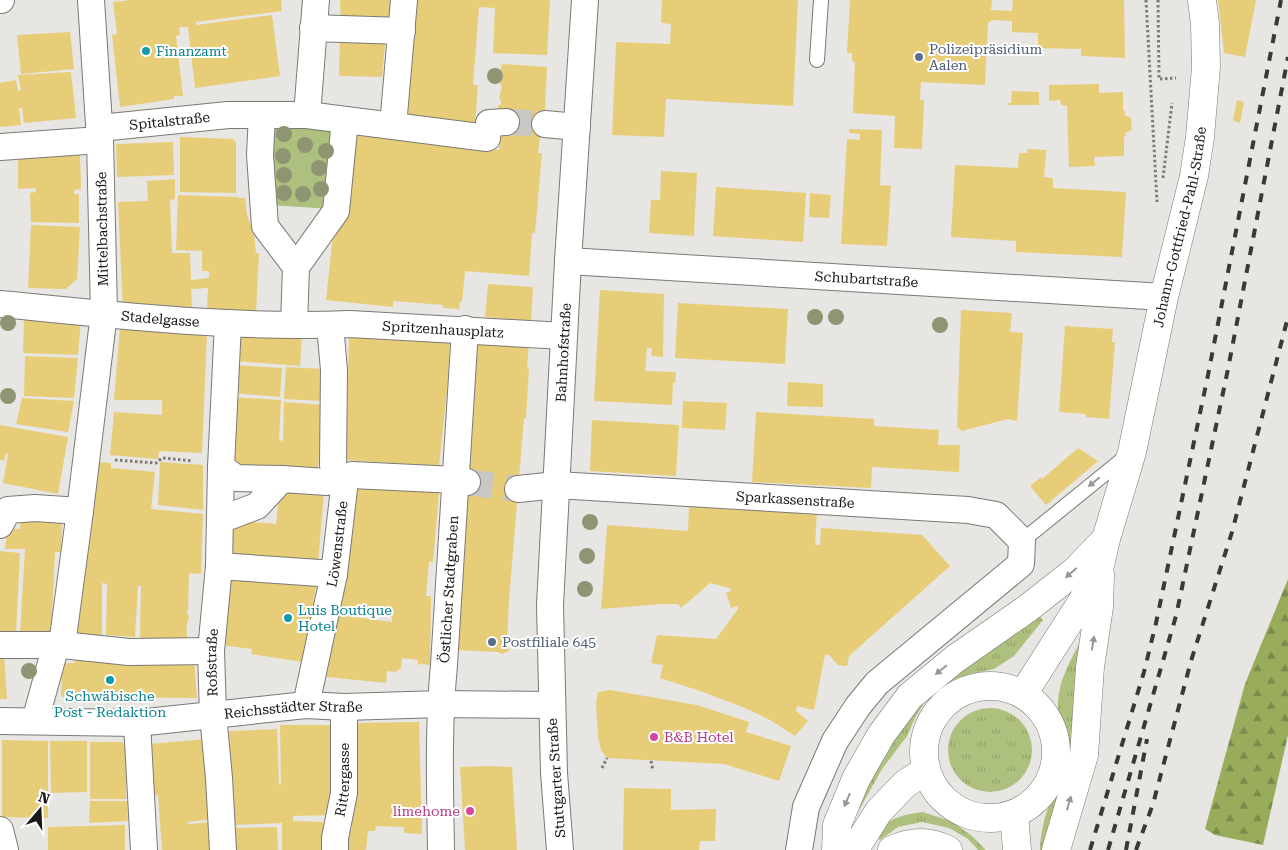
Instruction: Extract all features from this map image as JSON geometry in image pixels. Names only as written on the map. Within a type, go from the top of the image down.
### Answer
[{"type":"main road","name":"Johann-Gottfried-Pahl-Straße","points":[[1023,694],[1085,597],[1100,565],[1132,452],[1164,297],[1185,215],[1200,138],[1206,67],[1205,24],[1202,0]]},
{"type":"main road","points":[[836,850],[837,825],[856,779],[881,735],[910,696],[955,659],[1028,608],[1075,571],[1106,539]]},
{"type":"main road","points":[[1056,850],[1084,755],[1090,667],[1099,607],[1100,565]]},
{"type":"main road","points":[[989,685],[1007,687],[1023,694],[1038,705],[1049,720],[1056,738],[1057,757],[1053,775],[1044,791],[1031,805],[1014,814],[999,818],[983,818],[968,815],[953,808],[932,785],[926,770],[923,753],[925,735],[932,719],[942,705],[956,694],[972,688],[989,685]]},
{"type":"main road","points":[[857,850],[858,844],[879,812],[905,784],[926,770]]},
{"type":"main road","points":[[1014,814],[1017,850]]},
{"type":"main road","points":[[892,850],[916,842],[929,843],[948,850]]},
{"type":"street","name":"Mittelbachstraße","points":[[59,645],[80,511],[104,313],[100,134],[92,0]]},
{"type":"street","points":[[307,115],[316,0]]},
{"type":"street","points":[[393,126],[404,0]]},
{"type":"street","name":"Bahnhofstraße","points":[[552,705],[550,605],[568,261],[585,0]]},
{"type":"street","points":[[313,28],[402,31]]},
{"type":"street","name":"Spitalstraße","points":[[0,147],[251,115]]},
{"type":"street","points":[[296,267],[265,226],[260,155],[251,115],[307,115],[487,138],[489,123],[506,122]]},
{"type":"street","points":[[294,325],[296,267],[341,211],[345,120]]},
{"type":"street","points":[[545,124],[577,127]]},
{"type":"street","name":"Schubartstraße","points":[[568,261],[1164,297]]},
{"type":"street","name":"Stadelgasse","points":[[0,304],[228,323],[326,325]]},
{"type":"street","name":"Roßstraße","points":[[223,850],[213,715],[211,651],[219,566],[221,465],[228,323]]},
{"type":"street","name":"Spritzenhausplatz","points":[[326,325],[350,324],[465,329],[564,336]]},
{"type":"street","name":"Löwenstraße","points":[[306,705],[334,574],[344,489],[333,465],[334,370],[326,325]]},
{"type":"street","name":"Östlicher Stadtgraben","points":[[440,850],[440,704],[461,481],[465,329]]},
{"type":"street","points":[[221,465],[236,478],[282,478],[327,482],[352,475],[461,481]]},
{"type":"street","points":[[220,520],[257,506],[282,478]]},
{"type":"street","points":[[518,490],[557,485]]},
{"type":"street","name":"Sparkassenstraße","points":[[557,485],[968,510],[996,516],[1022,541]]},
{"type":"street","points":[[0,525],[8,510],[35,508],[80,511]]},
{"type":"street","points":[[799,850],[806,807],[835,741],[858,706],[877,683],[1021,564],[1022,541]]},
{"type":"street","points":[[219,566],[334,574]]},
{"type":"street","points":[[0,645],[59,645],[129,652],[211,651]]},
{"type":"street","points":[[35,721],[59,645]]},
{"type":"street","name":"Reichsstädter Straße","points":[[0,721],[137,723],[306,705],[344,707],[440,704],[552,705]]},
{"type":"street","name":"Stuttgarter Straße","points":[[552,705],[554,773],[560,850]]},
{"type":"street","name":"Rittergasse","points":[[335,850],[335,838],[344,793],[344,707]]},
{"type":"street","points":[[137,723],[144,850]]},
{"type":"street","points":[[0,830],[5,850]]},
{"type":"lane","points":[[817,60],[821,0]]},
{"type":"lane","points":[[1022,541],[1132,452]]},
{"type":"path","points":[[1146,0],[1157,207]]},
{"type":"path","points":[[1158,0],[1159,79],[1176,78],[1174,87]]},
{"type":"path","points":[[1163,185],[1162,169],[1173,96]]},
{"type":"path","points":[[86,458],[156,463],[162,458],[221,465]]},
{"type":"path","points":[[602,768],[607,758]]},
{"type":"path","points":[[651,761],[653,770]]},
{"type":"green space","points":[[274,120],[338,124],[333,209],[268,205]]},
{"type":"green space","points":[[1288,579],[1288,735],[1263,845],[1215,835],[1205,829],[1245,684]]},
{"type":"green space","points":[[1038,615],[1043,620],[1014,656],[994,669],[970,674],[947,683],[924,703],[907,736],[882,769],[858,812],[855,812],[872,770],[922,698]]},
{"type":"green space","points":[[1082,638],[1075,738],[1047,850],[1040,850],[1046,813],[1066,759],[1058,709],[1059,693],[1067,669]]},
{"type":"green space","points":[[990,708],[1006,711],[1020,720],[1029,734],[1032,750],[1029,766],[1020,780],[1006,789],[990,792],[974,789],[960,780],[951,766],[948,750],[951,734],[960,720],[974,711]]},
{"type":"green space","points":[[923,812],[953,822],[972,836],[986,850],[978,850],[968,839],[949,828],[922,822],[898,827],[880,840],[875,836],[885,825],[896,818]]},
{"type":"building","points":[[131,0],[281,0],[282,11],[196,22],[196,25],[272,15],[280,76],[195,88],[188,27],[179,27],[180,35],[176,36],[183,96],[174,96],[174,99],[120,107],[112,35],[117,34],[113,2]]},
{"type":"building","points":[[340,0],[390,0],[390,26],[341,25]]},
{"type":"building","points":[[412,0],[550,0],[547,55],[493,53],[495,8],[479,7],[473,85],[478,85],[475,123],[399,117]]},
{"type":"building","points":[[662,0],[798,0],[793,106],[666,99],[664,137],[612,135],[616,42],[670,44],[671,24],[661,23]]},
{"type":"building","name":"Polizeipräsidium Aalen","points":[[850,0],[992,0],[991,10],[1012,11],[1013,0],[1124,0],[1125,58],[1081,56],[1081,49],[1038,48],[1038,33],[1012,32],[1012,21],[991,20],[991,22],[988,22],[985,85],[921,82],[920,100],[924,100],[922,149],[894,148],[895,116],[853,113],[855,62],[852,61],[852,53],[847,53]]},
{"type":"building","points":[[1218,0],[1256,0],[1245,57],[1224,53]]},
{"type":"building","points":[[70,32],[74,69],[21,74],[17,35]]},
{"type":"building","points":[[340,33],[386,35],[382,77],[339,76]]},
{"type":"building","points":[[501,65],[547,67],[544,130],[541,130],[538,153],[542,153],[535,233],[532,233],[529,276],[465,271],[462,302],[460,301],[459,309],[443,308],[443,305],[393,301],[393,307],[326,300],[347,133],[408,137],[407,142],[499,150],[501,127],[498,106],[501,104],[499,98],[503,73]]},
{"type":"building","points":[[71,72],[76,118],[24,123],[22,108],[19,108],[21,125],[0,127],[0,83],[16,80],[18,91],[21,90],[18,75]]},
{"type":"building","points":[[1099,84],[1099,93],[1123,92],[1123,111],[1125,111],[1125,115],[1131,118],[1132,130],[1125,133],[1124,156],[1094,157],[1095,166],[1069,167],[1067,106],[1061,105],[1060,100],[1049,101],[1049,85]]},
{"type":"building","points":[[1012,91],[1039,92],[1039,105],[1008,105],[1008,103],[1011,103]]},
{"type":"building","points":[[1237,100],[1244,102],[1240,123],[1233,121]]},
{"type":"building","points":[[849,129],[882,130],[880,185],[891,186],[887,246],[841,244],[847,139],[860,140],[860,134],[849,133]]},
{"type":"building","points":[[180,137],[233,139],[236,142],[236,193],[180,192]]},
{"type":"building","points":[[173,142],[174,175],[117,177],[116,144]]},
{"type":"building","points":[[1027,149],[1047,150],[1044,177],[1053,178],[1053,188],[1126,192],[1122,257],[1016,252],[1016,241],[951,237],[955,165],[1018,168],[1019,153],[1027,153]]},
{"type":"building","points":[[80,153],[81,189],[74,190],[74,194],[79,194],[79,223],[31,222],[30,193],[36,192],[36,188],[18,189],[18,154]]},
{"type":"building","points":[[661,171],[697,173],[694,236],[649,233],[651,200],[660,200]]},
{"type":"building","points":[[175,179],[175,199],[170,200],[172,253],[190,253],[191,280],[209,278],[209,271],[202,271],[202,251],[176,250],[178,195],[245,198],[247,215],[254,234],[256,253],[259,253],[256,314],[207,311],[208,288],[191,289],[192,308],[123,310],[118,202],[148,201],[147,181]]},
{"type":"building","points":[[716,187],[806,193],[803,242],[713,236]]},
{"type":"building","points":[[810,193],[831,195],[829,218],[809,217]]},
{"type":"building","points":[[31,225],[80,227],[77,279],[66,289],[28,288]]},
{"type":"building","points":[[488,284],[533,287],[531,321],[485,317]]},
{"type":"building","points":[[600,290],[664,294],[663,357],[651,356],[652,348],[647,348],[645,371],[676,372],[675,383],[673,383],[672,405],[594,401]]},
{"type":"building","points":[[678,303],[788,309],[785,364],[675,358]]},
{"type":"building","points":[[961,310],[1012,313],[1010,332],[1023,333],[1017,421],[1008,419],[962,431],[957,427]]},
{"type":"building","points":[[24,319],[81,319],[78,355],[23,353]]},
{"type":"building","points":[[1065,326],[1113,329],[1112,342],[1115,342],[1109,419],[1086,417],[1086,414],[1059,412]]},
{"type":"building","points":[[120,327],[207,333],[202,453],[159,451],[158,459],[110,455],[114,412],[162,415],[162,400],[114,400]]},
{"type":"building","points":[[236,330],[302,335],[300,366],[234,361]]},
{"type":"building","points":[[349,332],[450,338],[448,380],[439,466],[344,460]]},
{"type":"building","points":[[478,341],[529,342],[526,418],[524,418],[509,600],[507,643],[509,651],[502,654],[498,652],[456,650]]},
{"type":"building","points":[[25,356],[78,358],[74,398],[24,396]]},
{"type":"building","points":[[234,365],[282,368],[280,397],[232,393]]},
{"type":"building","points":[[286,367],[323,369],[322,401],[284,399]]},
{"type":"building","points":[[788,382],[823,384],[823,407],[787,406]]},
{"type":"building","points":[[232,397],[281,400],[279,440],[283,441],[284,402],[322,405],[318,469],[241,465],[241,468],[227,467]]},
{"type":"building","points":[[22,398],[74,401],[68,432],[16,424]]},
{"type":"building","points":[[683,401],[727,403],[725,430],[682,428]]},
{"type":"building","points":[[756,412],[874,419],[874,426],[939,430],[938,445],[960,445],[959,472],[872,467],[871,488],[752,482]]},
{"type":"building","points":[[592,420],[679,425],[676,476],[590,471]]},
{"type":"building","points":[[0,425],[68,437],[58,494],[3,483],[8,454],[6,453],[4,461],[0,460]]},
{"type":"building","points":[[1078,448],[1098,461],[1046,505],[1030,486],[1041,477],[1042,479]]},
{"type":"building","points":[[96,462],[111,463],[111,468],[155,472],[151,509],[203,514],[201,574],[189,573],[188,610],[186,612],[189,616],[186,628],[187,642],[147,641],[147,639],[140,638],[141,586],[138,586],[135,637],[106,635],[107,584],[102,583],[102,637],[72,635],[94,507],[98,474],[95,474]]},
{"type":"building","points":[[160,462],[203,465],[203,510],[158,505]]},
{"type":"building","points":[[359,484],[439,493],[433,562],[429,562],[426,596],[431,596],[430,665],[418,664],[418,660],[402,658],[401,668],[395,672],[387,671],[386,683],[318,676],[331,614],[392,622],[392,617],[337,608]]},
{"type":"building","points":[[280,489],[324,492],[318,563],[228,555],[232,520],[276,524]]},
{"type":"building","points":[[689,504],[817,511],[815,545],[820,545],[821,528],[922,535],[950,566],[849,656],[847,666],[838,665],[829,655],[825,655],[814,710],[797,706],[796,711],[808,721],[795,736],[770,720],[745,708],[660,678],[663,665],[651,663],[657,635],[716,639],[738,609],[737,606],[731,608],[726,593],[731,591],[730,588],[710,583],[681,608],[678,604],[662,604],[601,609],[607,525],[688,531]]},
{"type":"building","points":[[21,514],[62,518],[61,552],[55,552],[51,636],[20,633],[25,549],[5,549],[9,528],[20,529]]},
{"type":"building","points":[[0,551],[20,553],[16,633],[0,632]]},
{"type":"building","points":[[226,570],[317,580],[303,662],[251,654],[252,649],[220,645]]},
{"type":"building","points":[[0,652],[4,652],[7,699],[0,699]]},
{"type":"building","name":"Schwäbische Post - Redaktion","points":[[75,658],[194,659],[197,698],[61,697],[62,663],[75,663]]},
{"type":"building","name":"B&B Hotel","points":[[610,690],[697,705],[749,722],[746,732],[791,746],[779,781],[724,764],[607,758],[601,750],[598,737],[596,704],[598,692]]},
{"type":"building","points":[[419,722],[422,834],[404,833],[404,827],[376,826],[375,831],[368,831],[366,850],[344,850],[345,831],[352,830],[352,723]]},
{"type":"building","points":[[280,725],[334,725],[333,815],[293,816],[293,821],[323,822],[323,850],[282,850],[282,823],[234,825],[230,787],[229,731],[277,729],[279,785],[281,785]]},
{"type":"building","points":[[206,739],[213,819],[187,822],[188,824],[214,822],[217,850],[162,850],[158,795],[154,796],[150,744]]},
{"type":"building","points":[[2,740],[48,741],[48,818],[2,817]]},
{"type":"building","points":[[50,741],[87,741],[87,792],[51,793]]},
{"type":"building","points":[[90,742],[122,742],[127,747],[126,799],[90,799]]},
{"type":"building","points":[[460,767],[512,767],[517,850],[465,850]]},
{"type":"building","points":[[624,788],[671,789],[671,810],[716,809],[715,841],[700,841],[699,850],[623,850]]},
{"type":"building","points":[[90,801],[127,801],[128,821],[89,823]]},
{"type":"building","points":[[125,825],[125,850],[48,850],[48,827]]},
{"type":"building","points":[[277,827],[278,850],[235,850],[234,828]]},
{"type":"tunnel","points":[[506,122],[545,124]]},
{"type":"tunnel","points":[[467,482],[518,489]]},
{"type":"railway","points":[[1090,850],[1144,672],[1156,623],[1208,375],[1281,0]]},
{"type":"railway","points":[[1108,850],[1176,616],[1228,369],[1288,57]]},
{"type":"railway","points":[[1136,850],[1153,804],[1191,661],[1232,532],[1288,317]]},
{"type":"railway","points":[[1126,850],[1147,739]]},
{"type":"place","name":"Finanzamt","points":[[146,51]]},
{"type":"place","name":"Polizeipräsidium Aalen","points":[[919,57]]},
{"type":"place","name":"Luis Boutique Hotel","points":[[288,618]]},
{"type":"place","name":"Postfiliale 645","points":[[492,642]]},
{"type":"place","name":"Schwäbische Post - Redaktion","points":[[110,680]]},
{"type":"place","name":"B&B Hotel","points":[[654,737]]},
{"type":"place","name":"limehome","points":[[470,811]]}]
